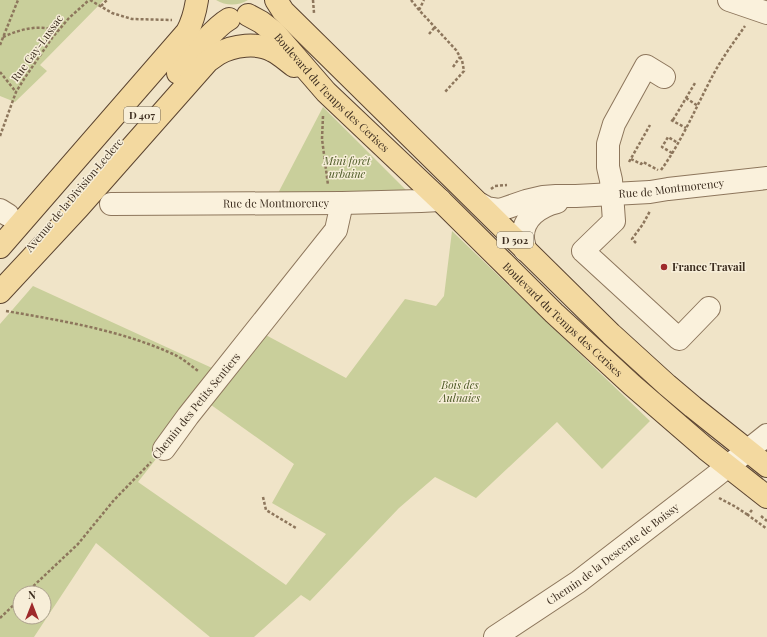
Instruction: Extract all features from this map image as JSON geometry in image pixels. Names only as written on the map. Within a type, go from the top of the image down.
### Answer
[{"type":"main road","name":"D 407","points":[[197,0],[205,9],[216,16],[239,17],[261,7],[266,0]]},
{"type":"main road","name":"Avenue de la Division Leclerc","points":[[0,247],[187,32],[195,14],[197,0]]},
{"type":"main road","name":"Boulevard du Temps des Cerises","points":[[276,0],[283,11],[611,334],[661,380],[767,466]]},
{"type":"main road","name":"Avenue de la Division Leclerc","points":[[0,283],[207,38],[224,22],[239,17]]},
{"type":"main road","name":"Boulevard du Temps des Cerises","points":[[239,17],[261,22],[274,32],[326,92],[440,200],[554,313],[632,386],[727,466],[767,496]]},
{"type":"main road","points":[[0,292],[79,207],[208,61],[219,53],[239,46],[255,46],[272,50],[326,92]]},
{"type":"street","points":[[729,0],[760,11]]},
{"type":"street","points":[[664,77],[646,66],[614,124],[608,144],[608,167],[611,180],[614,221],[583,251],[679,339],[709,308]]},
{"type":"street","name":"Rue de Montmorency","points":[[480,204],[487,208],[500,210],[543,197],[612,194],[653,183],[668,189],[767,178]]},
{"type":"street","name":"Rue de Montmorency","points":[[525,250],[523,238],[525,225],[530,217],[543,207],[576,196]]},
{"type":"street","name":"Rue de Montmorency","points":[[111,204],[337,203],[413,202],[440,200]]},
{"type":"street","name":"Chemin des Petits Sentiers","points":[[164,449],[215,382],[336,230],[337,203]]},
{"type":"street","points":[[748,451],[767,434]]},
{"type":"street","name":"Chemin de la Descente de Boissy","points":[[495,637],[578,582],[748,451]]},
{"type":"path","points":[[0,44],[18,0]]},
{"type":"path","points":[[90,0],[112,13],[132,19],[176,20]]},
{"type":"path","name":"Rue Gay-Lussac","points":[[0,136],[16,92],[38,58],[69,18],[90,0]]},
{"type":"path","points":[[101,6],[108,0]]},
{"type":"path","points":[[412,0],[419,10],[456,50],[462,60],[464,71],[445,92]]},
{"type":"path","points":[[419,10],[424,0]]},
{"type":"path","points":[[636,243],[632,239],[643,224],[651,208],[653,183],[678,143],[714,74],[747,22],[760,11]]},
{"type":"path","points":[[429,34],[434,27]]},
{"type":"path","points":[[3,37],[28,28],[50,28],[58,31]]},
{"type":"path","points":[[453,67],[460,57]]},
{"type":"path","points":[[0,72],[16,92]]},
{"type":"path","points":[[686,128],[672,120],[695,83]]},
{"type":"path","points":[[686,98],[698,106]]},
{"type":"path","points":[[323,115],[322,139],[326,176],[337,203]]},
{"type":"path","points":[[627,166],[650,125]]},
{"type":"path","points":[[672,153],[662,147],[668,137],[678,143]]},
{"type":"path","points":[[631,159],[641,164],[643,162],[660,171]]},
{"type":"path","points":[[0,310],[68,322],[123,335],[174,354],[215,382]]},
{"type":"path","name":"Chemin des Petits Sentiers","points":[[34,585],[78,544],[114,500],[164,449]]},
{"type":"path","points":[[704,485],[723,500],[748,515]]},
{"type":"path","points":[[263,497],[266,510],[296,528]]},
{"type":"path","points":[[0,618],[12,607]]},
{"type":"green space","points":[[0,0],[104,0],[40,65],[47,71],[15,102],[0,96]]},
{"type":"green space","points":[[216,0],[248,0],[232,4]]},
{"type":"green space","name":"Mini forêt urbaine","points":[[323,107],[406,190],[402,193],[275,199]]},
{"type":"green space","name":"Bois des Aulnaies","points":[[452,231],[650,421],[602,469],[557,422],[476,498],[435,477],[399,508],[310,601],[301,595],[254,637],[210,637],[96,543],[52,610],[52,585],[12,585],[12,625],[42,625],[34,637],[0,637],[0,324],[33,286],[223,373],[138,482],[286,585],[326,534],[272,503],[294,464],[207,402],[262,333],[346,378],[405,299],[436,306],[444,296]]},
{"type":"place","name":"France Travail","points":[[664,267]]}]
